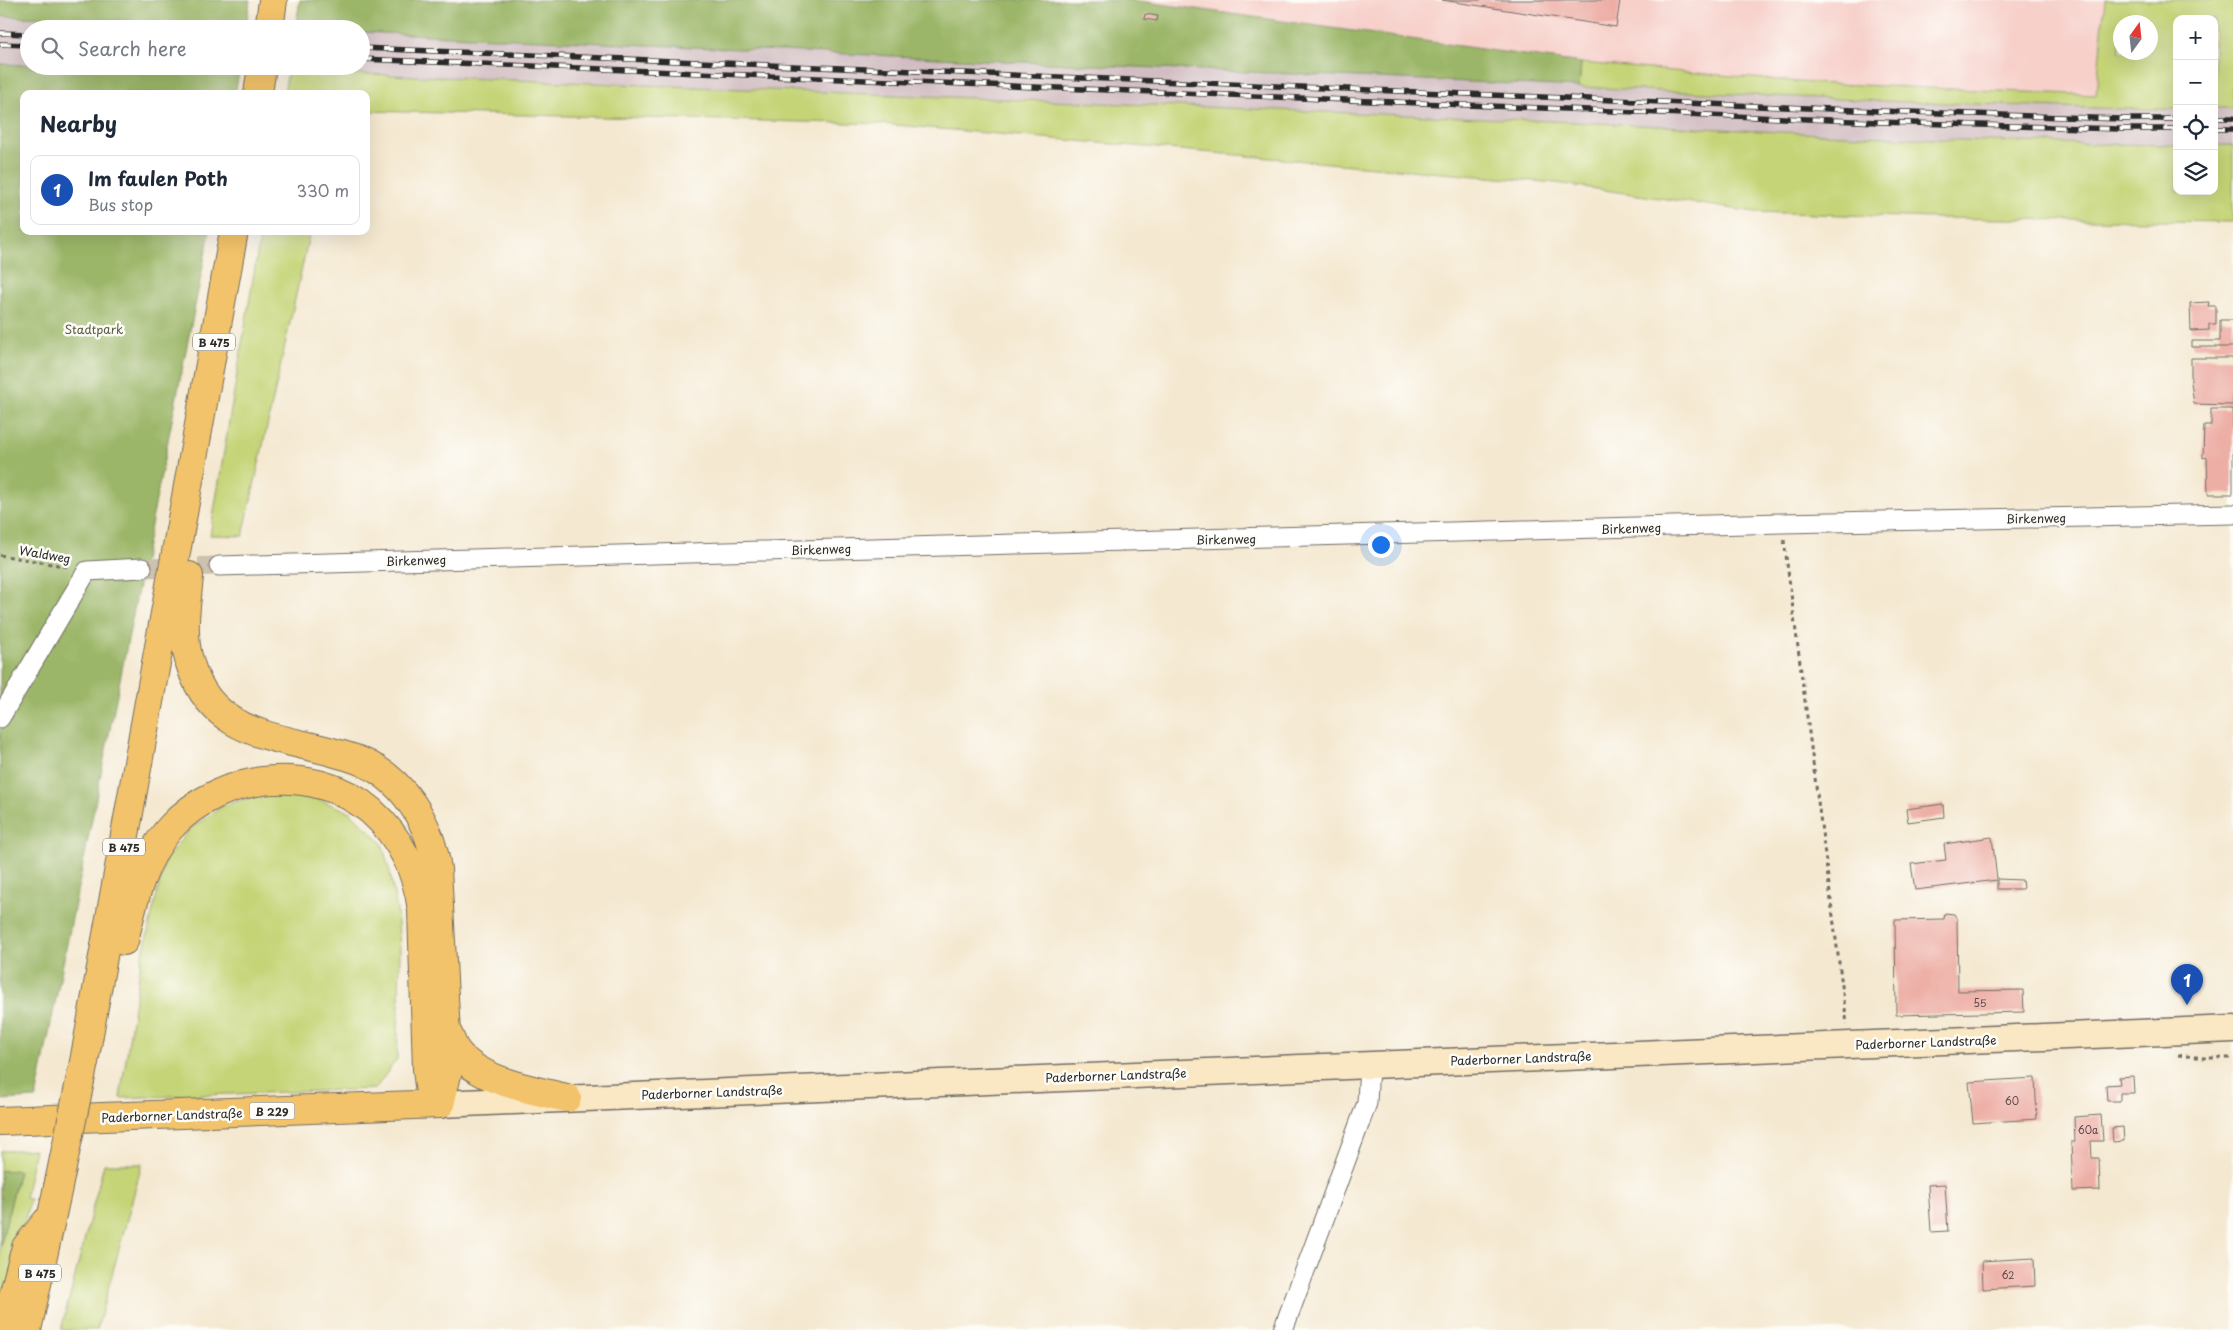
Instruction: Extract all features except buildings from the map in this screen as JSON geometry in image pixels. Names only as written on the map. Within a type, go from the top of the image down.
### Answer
[{"type":"main road","points":[[270,20],[273,0]]},
{"type":"main road","points":[[259,90],[261,75]]},
{"type":"main road","name":"B 475","points":[[28,1330],[84,1062],[233,235]]},
{"type":"main road","points":[[194,454],[205,474],[191,556],[186,610],[186,649],[191,668],[210,702],[233,721],[264,736],[359,760],[389,778],[408,797],[425,825],[436,861],[446,1029],[448,1070],[440,1104]]},
{"type":"main road","points":[[94,1002],[118,964],[134,900],[144,871],[161,840],[182,817],[209,797],[253,782],[299,781],[327,787],[356,801],[376,816],[402,849],[414,875],[422,910],[428,1078],[430,1086],[440,1104]]},
{"type":"main road","points":[[446,1029],[456,1050],[466,1061],[483,1072],[513,1085],[567,1098]]},
{"type":"main road","name":"Paderborner Landstraße","points":[[0,1121],[2233,1029]]},
{"type":"main road","points":[[4,1330],[26,1247],[52,1215]]},
{"type":"street","name":"Birkenweg","points":[[219,566],[1782,523],[2233,514]]},
{"type":"street","points":[[0,718],[87,570],[142,568]]},
{"type":"street","points":[[1283,1330],[1367,1103],[1369,1065]]},
{"type":"path","points":[[1782,523],[1844,1001]]},
{"type":"path","name":"Waldweg","points":[[0,555],[87,570]]},
{"type":"shaded area","points":[[1132,0],[2105,0],[2096,95],[1812,83],[1581,63]]},
{"type":"shaded area","points":[[0,16],[98,20],[20,20],[20,65],[0,64]]},
{"type":"shaded area","points":[[370,32],[1881,101],[2173,109],[2173,145],[2107,145],[1881,137],[1577,122],[370,74]]},
{"type":"shaded area","points":[[2218,108],[2233,108],[2233,145],[2218,145]]},
{"type":"green space","points":[[0,0],[250,0],[247,20],[98,20],[0,16]]},
{"type":"green space","points":[[300,0],[1132,0],[1581,63],[1579,87],[370,32],[370,20],[297,20]]},
{"type":"green space","points":[[2105,0],[2233,0],[2233,108],[2218,108],[2218,15],[2173,15],[2173,109],[1881,101],[1579,87],[1581,63],[1812,83],[2096,95]]},
{"type":"green space","name":"Stadtpark","points":[[0,64],[20,65],[20,75],[238,75],[236,90],[20,90],[20,235],[209,235],[36,1098],[0,1100]]},
{"type":"green space","points":[[370,74],[1531,120],[1934,139],[2173,145],[2173,195],[2218,195],[2218,145],[2233,145],[2233,222],[1932,218],[1755,212],[1556,183],[883,124],[370,111],[370,90],[285,90],[287,75]]},
{"type":"green space","points":[[260,235],[309,235],[243,536],[210,535]]},
{"type":"green space","points":[[270,792],[310,796],[350,812],[382,843],[397,910],[400,949],[397,1059],[375,1089],[120,1098],[141,961],[165,860],[190,829],[224,805]]},
{"type":"green space","points":[[35,1149],[25,1198],[30,1199],[7,1294],[0,1311],[0,1247],[19,1171],[0,1171],[0,1151]]},
{"type":"green space","points":[[104,1164],[142,1164],[97,1330],[61,1330]]},
{"type":"green space","points":[[19,1170],[0,1247],[0,1171]]},
{"type":"tunnel","points":[[142,568],[219,566]]},
{"type":"railway","points":[[0,33],[20,34]]},
{"type":"railway","points":[[0,44],[20,45]]},
{"type":"railway","points":[[370,48],[1878,111],[2173,119]]},
{"type":"railway","points":[[370,59],[1878,122],[2173,129]]},
{"type":"railway","points":[[2218,118],[2233,118]]},
{"type":"railway","points":[[2218,129],[2233,129]]},
{"type":"place","name":"Im faulen Poth","points":[[2187,1005]]}]
